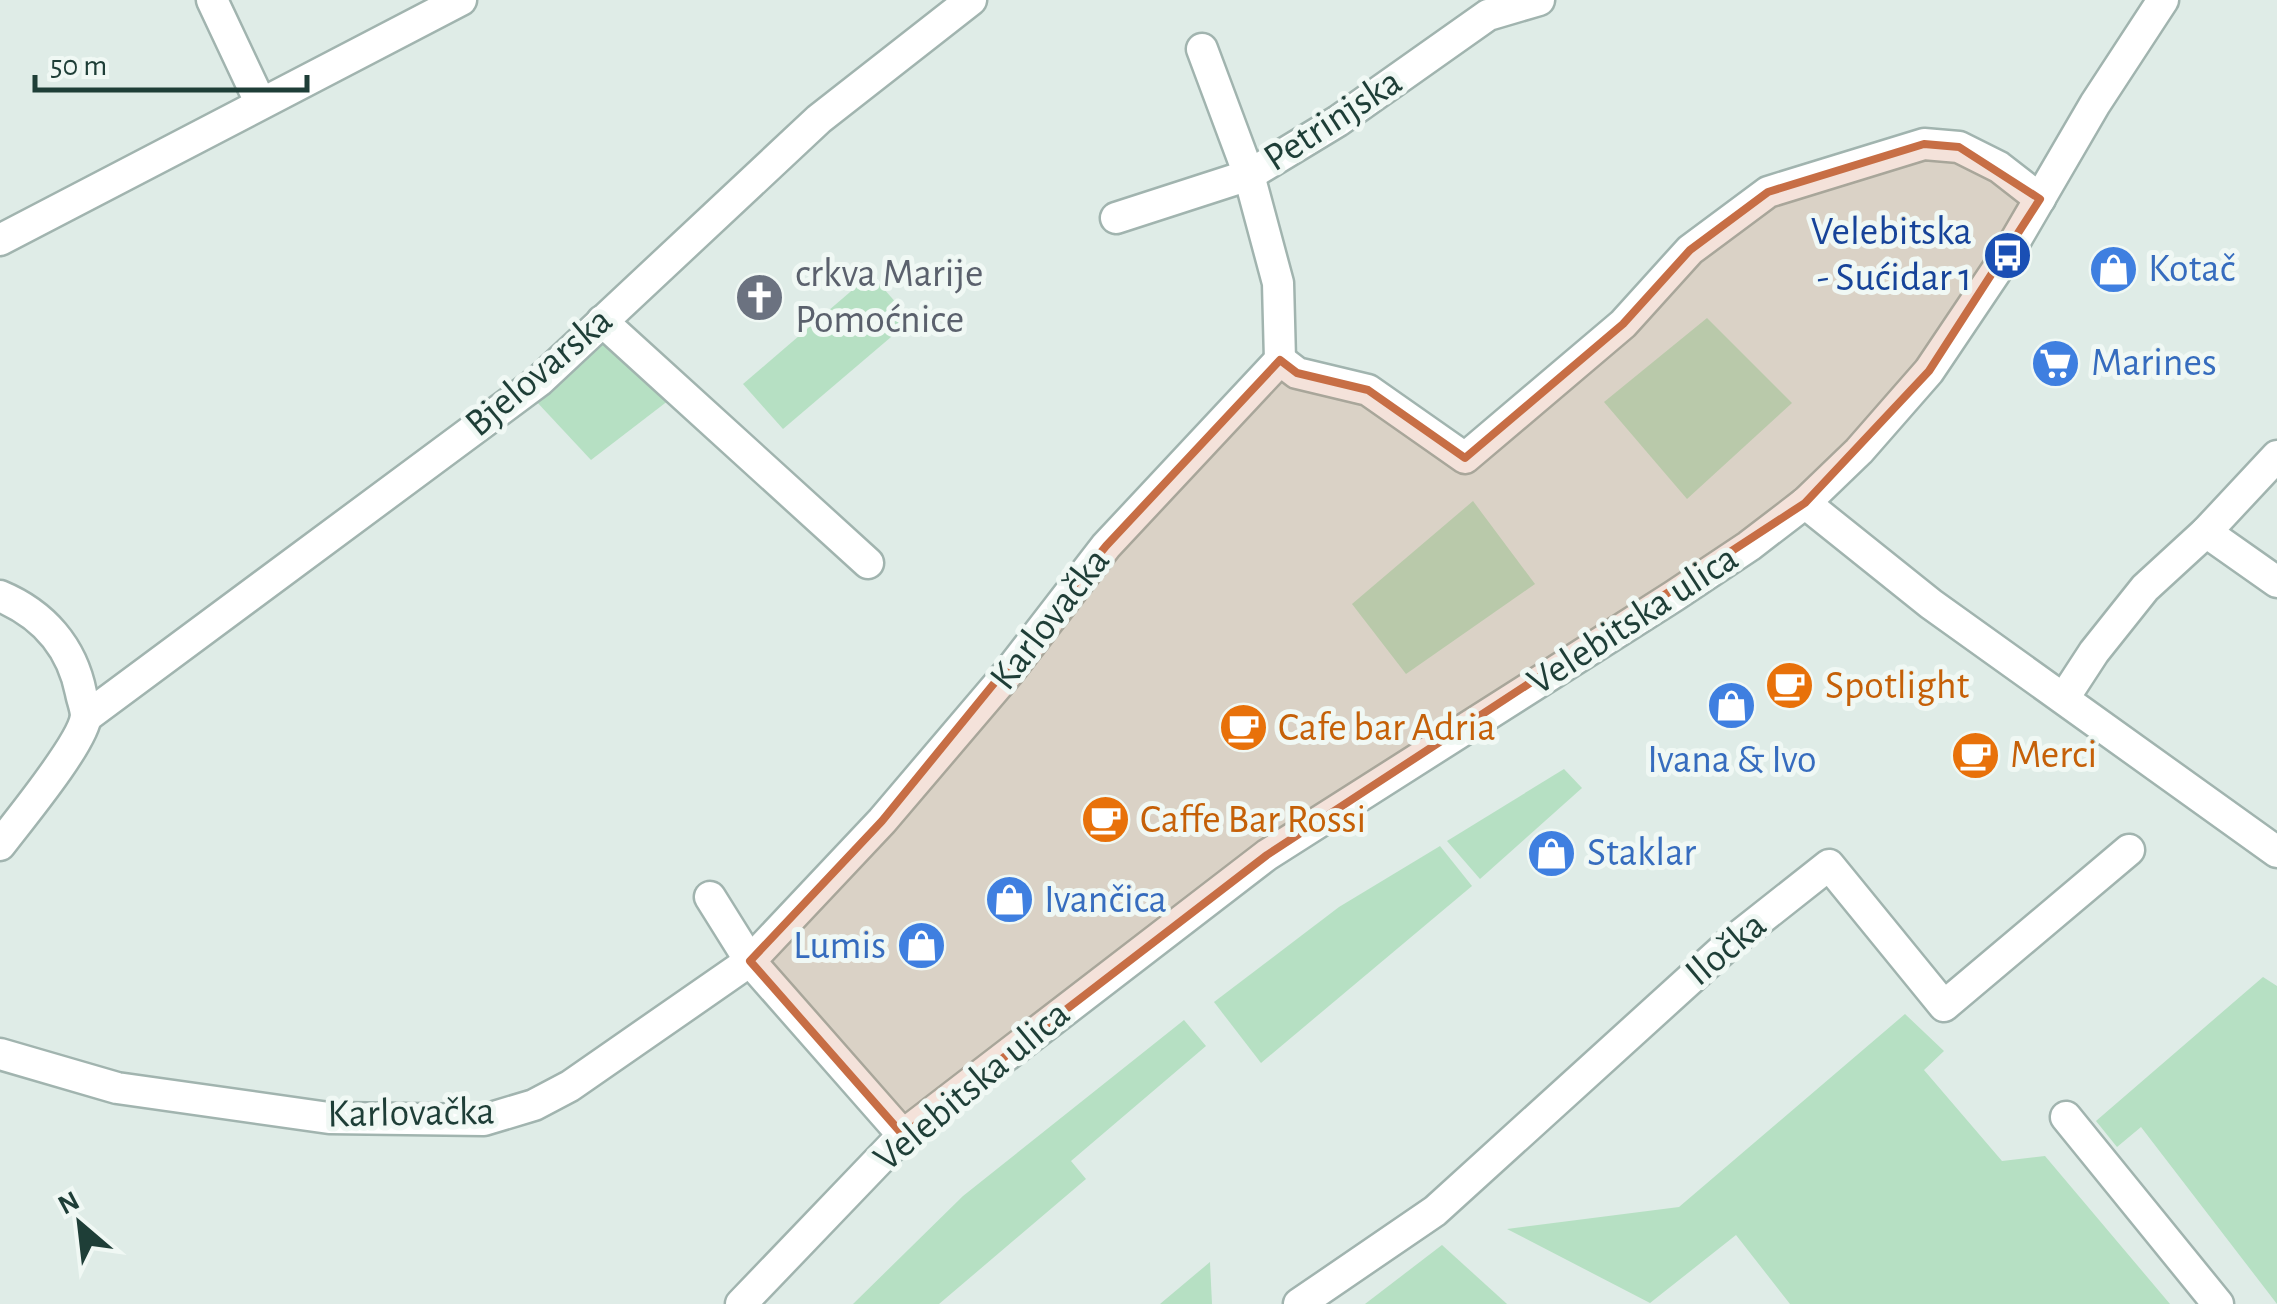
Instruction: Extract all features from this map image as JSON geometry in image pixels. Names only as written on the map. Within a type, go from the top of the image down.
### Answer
[{"type":"street","points":[[212,0],[260,102]]},
{"type":"street","points":[[0,240],[461,0]]},
{"type":"street","name":"Bjelovarska","points":[[86,716],[538,381],[818,119],[971,0]]},
{"type":"street","name":"Petrinjska","points":[[1116,218],[1249,175],[1338,121],[1488,15],[1539,0]]},
{"type":"street","name":"Velebitska ulica","points":[[742,1304],[903,1135],[1267,855],[1674,596],[1805,503],[1859,450],[1929,371],[2007,255],[2162,0]]},
{"type":"street","points":[[1202,48],[1249,175],[1278,283],[1280,360],[1297,373],[1368,390],[1465,458],[1623,324],[1690,250],[1768,192],[1924,144],[1959,147],[1998,168],[2040,198]]},
{"type":"street","points":[[602,321],[868,562]]},
{"type":"street","name":"Karlovačka","points":[[0,1054],[117,1088],[329,1118],[484,1120],[534,1106],[570,1086],[750,961],[882,821],[1008,674],[1106,546],[1280,360]]},
{"type":"street","points":[[2064,698],[2094,652],[2145,588],[2206,532],[2277,456]]},
{"type":"street","points":[[1805,503],[1884,569],[2277,852]]},
{"type":"street","points":[[2206,532],[2277,582]]},
{"type":"street","points":[[0,596],[22,605],[58,638],[76,665],[86,716],[66,758],[0,845]]},
{"type":"street","name":"Iločka","points":[[1299,1304],[1435,1211],[1729,944],[1829,865],[1944,1006],[2129,850]]},
{"type":"street","points":[[710,897],[750,961],[903,1135]]},
{"type":"street","points":[[2066,1116],[2218,1304]]},
{"type":"highlighted area","points":[[1924,144],[1959,147],[2040,199],[1929,371],[1805,503],[1267,855],[903,1135],[750,961],[882,821],[1106,546],[1280,360],[1297,373],[1368,390],[1465,458],[1623,324],[1690,250],[1768,192]]},
{"type":"green space","points":[[871,274],[911,320],[783,429],[743,384]]},
{"type":"green space","points":[[1707,318],[1792,403],[1687,499],[1604,402]]},
{"type":"green space","points":[[602,335],[673,397],[591,460],[535,400]]},
{"type":"green space","points":[[1473,501],[1535,584],[1406,674],[1352,604]]},
{"type":"green space","points":[[1564,769],[1582,788],[1480,879],[1447,841]]},
{"type":"green space","points":[[1440,846],[1472,886],[1261,1063],[1214,1002],[1339,907]]},
{"type":"green space","points":[[2263,977],[2277,986],[2277,1304],[2141,1127],[2117,1147],[2096,1121]]},
{"type":"green space","points":[[1905,1014],[1944,1051],[1924,1070],[2002,1161],[2045,1156],[2170,1304],[1790,1304],[1736,1235],[1650,1303],[1507,1229],[1679,1207]]},
{"type":"green space","points":[[1184,1020],[1206,1046],[1071,1161],[1086,1179],[939,1304],[853,1304],[963,1196]]},
{"type":"green space","points":[[1442,1245],[1507,1304],[1365,1304]]},
{"type":"green space","points":[[1210,1262],[1212,1304],[1160,1304]]},
{"type":"place","name":"Velebitska - Sućidar 1","points":[[2007,255]]},
{"type":"place","name":"Kotač","points":[[2113,269]]},
{"type":"place","name":"crkva Marije Pomoćnice","points":[[760,297]]},
{"type":"place","name":"Marines","points":[[2056,363]]},
{"type":"place","name":"Spotlight","points":[[1790,686]]},
{"type":"place","name":"Ivana & Ivo","points":[[1732,705]]},
{"type":"place","name":"Cafe bar Adria","points":[[1243,728]]},
{"type":"place","name":"Merci","points":[[1975,755]]},
{"type":"place","name":"Caffe Bar Rossi","points":[[1105,820]]},
{"type":"place","name":"Staklar","points":[[1552,853]]},
{"type":"place","name":"Ivančica","points":[[1009,900]]},
{"type":"place","name":"Lumis","points":[[921,946]]}]
